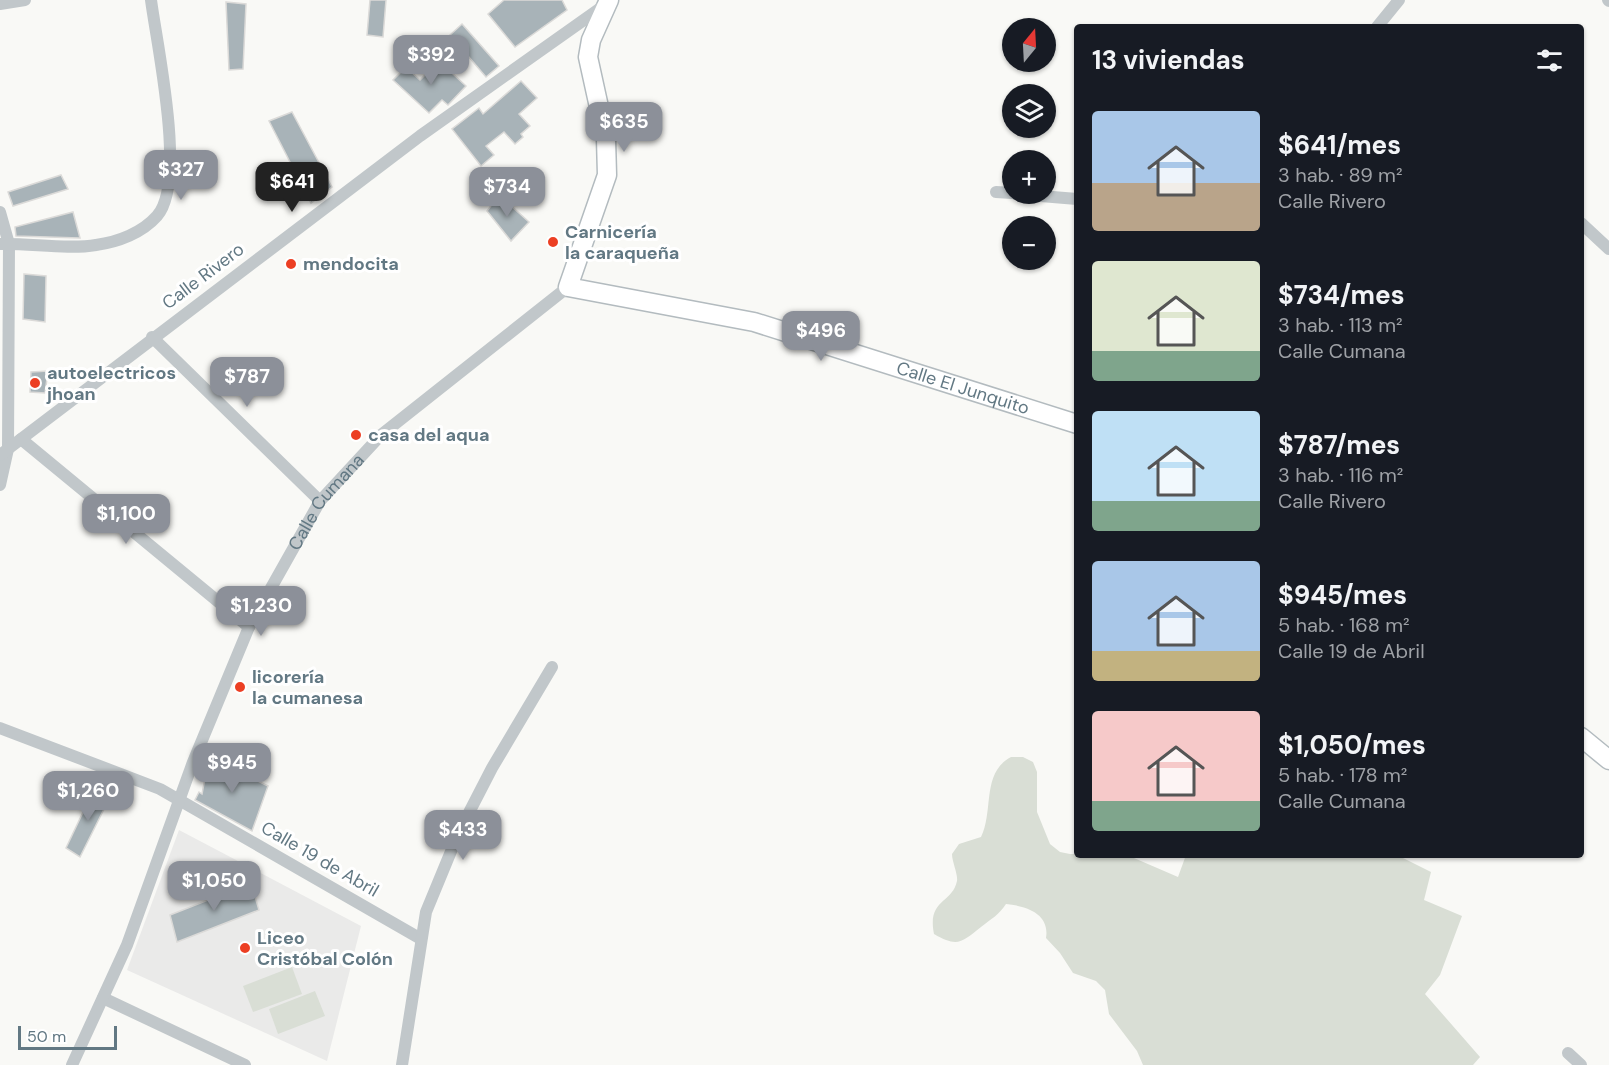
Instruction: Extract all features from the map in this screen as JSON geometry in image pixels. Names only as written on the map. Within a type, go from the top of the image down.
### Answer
[{"type":"street","points":[[0,3],[25,0]]},
{"type":"street","points":[[5,244],[96,245],[136,233],[158,215],[168,193],[172,155],[151,0]]},
{"type":"street","points":[[1379,24],[1399,0]]},
{"type":"street","points":[[568,287],[607,175],[606,139],[588,57],[591,40],[608,2]]},
{"type":"street","name":"Calle Rivero","points":[[4,452],[152,337],[420,136],[608,2]]},
{"type":"street","points":[[996,192],[1002,192]]},
{"type":"street","points":[[1056,197],[1074,199]]},
{"type":"street","points":[[0,212],[5,244],[4,452],[0,485]]},
{"type":"street","points":[[1584,226],[1609,249]]},
{"type":"street","name":"Calle El Junquito","points":[[568,287],[753,322],[1074,423]]},
{"type":"street","name":"Calle Cumana","points":[[72,1065],[128,945],[179,801],[249,627],[320,501],[381,435],[568,287]]},
{"type":"street","points":[[152,337],[320,501]]},
{"type":"street","points":[[21,439],[249,627]]},
{"type":"street","points":[[402,1065],[426,912],[459,832],[492,768],[552,667]]},
{"type":"street","name":"Calle 19 de Abril","points":[[0,728],[160,789],[242,834],[421,939]]},
{"type":"street","points":[[1584,739],[1609,760]]},
{"type":"street","points":[[103,998],[245,1065]]},
{"type":"street","points":[[1568,1053],[1581,1065]]},
{"type":"shaded area","points":[[1011,757],[1023,757],[1033,762],[1037,772],[1037,812],[1050,844],[1060,852],[1074,854],[1074,858],[1134,858],[1178,877],[1185,858],[1403,858],[1431,872],[1424,900],[1462,916],[1440,975],[1425,994],[1480,1057],[1473,1065],[1143,1065],[1137,1051],[1109,1014],[1105,990],[1096,981],[1073,973],[1060,953],[1046,938],[1046,930],[1041,917],[1029,909],[1006,904],[995,917],[959,941],[949,941],[934,934],[934,914],[957,881],[952,854],[959,844],[981,837],[985,827],[992,782],[1002,764]]},
{"type":"shaded area","name":"Liceo Cristóbal Colón","points":[[179,830],[361,926],[327,1061],[127,970]]},
{"type":"shaded area","points":[[292,967],[302,994],[253,1012],[243,986]]},
{"type":"shaded area","points":[[315,991],[325,1016],[278,1034],[269,1009]]},
{"type":"building","points":[[370,0],[386,0],[383,37],[367,35]]},
{"type":"building","points":[[504,0],[562,0],[567,10],[515,47],[488,14]]},
{"type":"building","points":[[226,2],[246,4],[243,69],[229,70]]},
{"type":"building","points":[[462,24],[499,66],[486,77],[450,35]]},
{"type":"building","points":[[439,61],[466,86],[448,105],[442,100],[429,113],[393,80],[406,67],[420,80]]},
{"type":"building","points":[[521,81],[537,98],[519,114],[530,126],[515,144],[504,132],[486,146],[494,155],[481,166],[452,129],[479,108],[483,114]]},
{"type":"building","points":[[292,112],[332,187],[311,203],[269,121]]},
{"type":"building","points":[[61,175],[68,189],[13,206],[8,192]]},
{"type":"building","points":[[499,195],[529,222],[511,241],[487,211]]},
{"type":"building","points":[[73,212],[80,238],[16,236],[15,227]]},
{"type":"building","points":[[24,274],[46,276],[45,322],[23,319]]},
{"type":"building","points":[[48,371],[45,393],[30,392],[31,372]]},
{"type":"building","points":[[209,757],[268,786],[252,831],[195,800],[199,792],[202,794]]},
{"type":"building","points":[[94,789],[110,797],[80,857],[66,848]]},
{"type":"building","points":[[251,883],[259,910],[177,942],[170,915]]},
{"type":"place","name":"Carnicería la caraqueña","points":[[553,242]]},
{"type":"place","name":"mendocita","points":[[291,264]]},
{"type":"place","name":"autoelectricos jhoan","points":[[35,383]]},
{"type":"place","name":"casa del aqua","points":[[356,435]]},
{"type":"place","name":"licorería la cumanesa","points":[[240,687]]},
{"type":"place","name":"Liceo Cristóbal Colón","points":[[245,948]]}]
